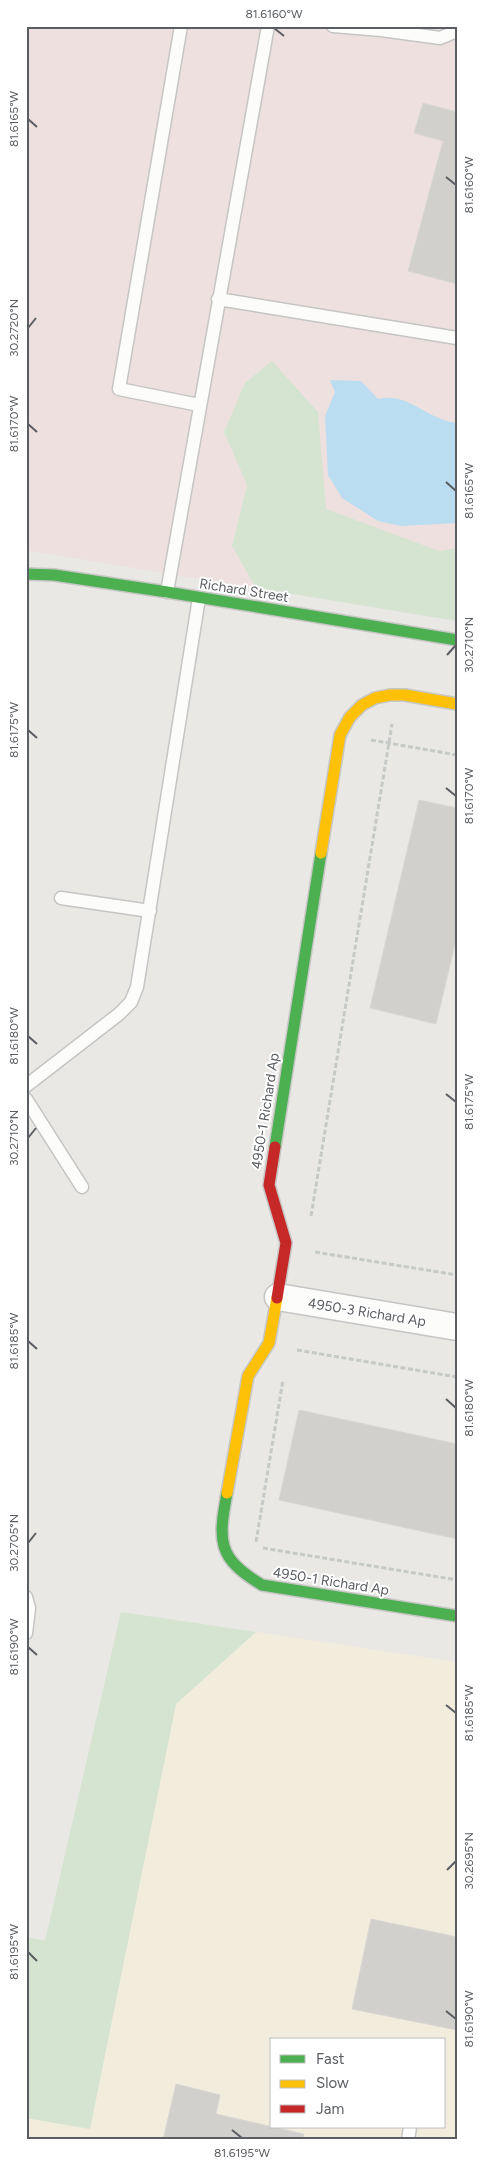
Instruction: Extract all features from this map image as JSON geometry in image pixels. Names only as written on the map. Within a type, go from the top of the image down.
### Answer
[{"type":"street","name":"Richard Street","points":[[26,574],[54,575],[167,592],[457,640]]},
{"type":"street","name":"4950-1 Richard Ap","points":[[457,704],[397,694],[375,697],[358,706],[347,718],[340,735],[268,1184],[286,1243],[278,1297],[269,1343],[248,1376],[221,1527],[223,1545],[230,1562],[245,1575],[262,1585],[457,1616]]},
{"type":"street","name":"4950-3 Richard Ap","points":[[278,1297],[457,1327]]},
{"type":"lane","points":[[181,26],[119,389],[199,406]]},
{"type":"lane","points":[[167,592],[268,26]]},
{"type":"lane","points":[[333,26],[382,28],[440,38],[457,31]]},
{"type":"lane","points":[[218,299],[457,338]]},
{"type":"lane","points":[[26,1086],[119,1014],[131,1002],[136,987],[150,911],[199,598]]},
{"type":"lane","points":[[61,898],[150,911]]},
{"type":"lane","points":[[26,1099],[82,1187]]},
{"type":"lane","points":[[26,1597],[29,1608],[26,1633]]},
{"type":"path","points":[[310,1224],[397,694]]},
{"type":"path","points":[[340,735],[457,754]]},
{"type":"path","points":[[314,1252],[457,1275]]},
{"type":"path","points":[[288,1349],[457,1377]]},
{"type":"path","points":[[283,1377],[255,1547],[457,1580]]},
{"type":"shaded area","points":[[26,26],[457,26],[457,621],[26,550]]},
{"type":"shaded area","points":[[256,1632],[457,1662],[457,2140],[26,2140],[26,2118],[90,2128],[176,1704]]},
{"type":"green space","points":[[272,361],[318,412],[326,509],[439,551],[457,548],[457,621],[256,588],[232,546],[247,485],[224,432],[245,383]]},
{"type":"green space","points":[[121,1612],[256,1632],[176,1704],[90,2129],[26,2118],[26,1937],[45,1941]]},
{"type":"water","points":[[330,380],[361,381],[378,399],[395,398],[433,416],[457,423],[457,523],[401,526],[378,521],[342,498],[328,475],[325,416],[335,392]]},
{"type":"building","points":[[423,103],[457,112],[457,284],[408,271],[443,141],[414,133]]},
{"type":"building","points":[[419,800],[457,808],[457,936],[436,1024],[370,1008]]},
{"type":"building","points":[[299,1410],[457,1444],[457,1539],[279,1500]]},
{"type":"building","points":[[371,1919],[457,1937],[457,2030],[352,2009]]},
{"type":"building","points":[[176,2084],[220,2095],[216,2114],[270,2126],[270,2128],[304,2134],[302,2140],[163,2140]]},
{"type":"traffic: fast","points":[[26,574],[54,575],[167,592],[457,640]]},
{"type":"traffic: fast","points":[[275,1147],[321,853]]},
{"type":"traffic: fast","points":[[227,1493],[222,1524],[224,1547],[236,1566],[262,1585],[457,1616]]},
{"type":"traffic: slow","points":[[321,853],[340,735],[350,717],[362,705],[375,698],[390,695],[405,695],[457,704]]},
{"type":"traffic: slow","points":[[227,1493],[248,1376],[269,1343],[277,1298]]},
{"type":"traffic: jam","points":[[275,1147],[269,1185],[286,1243],[277,1298]]}]
